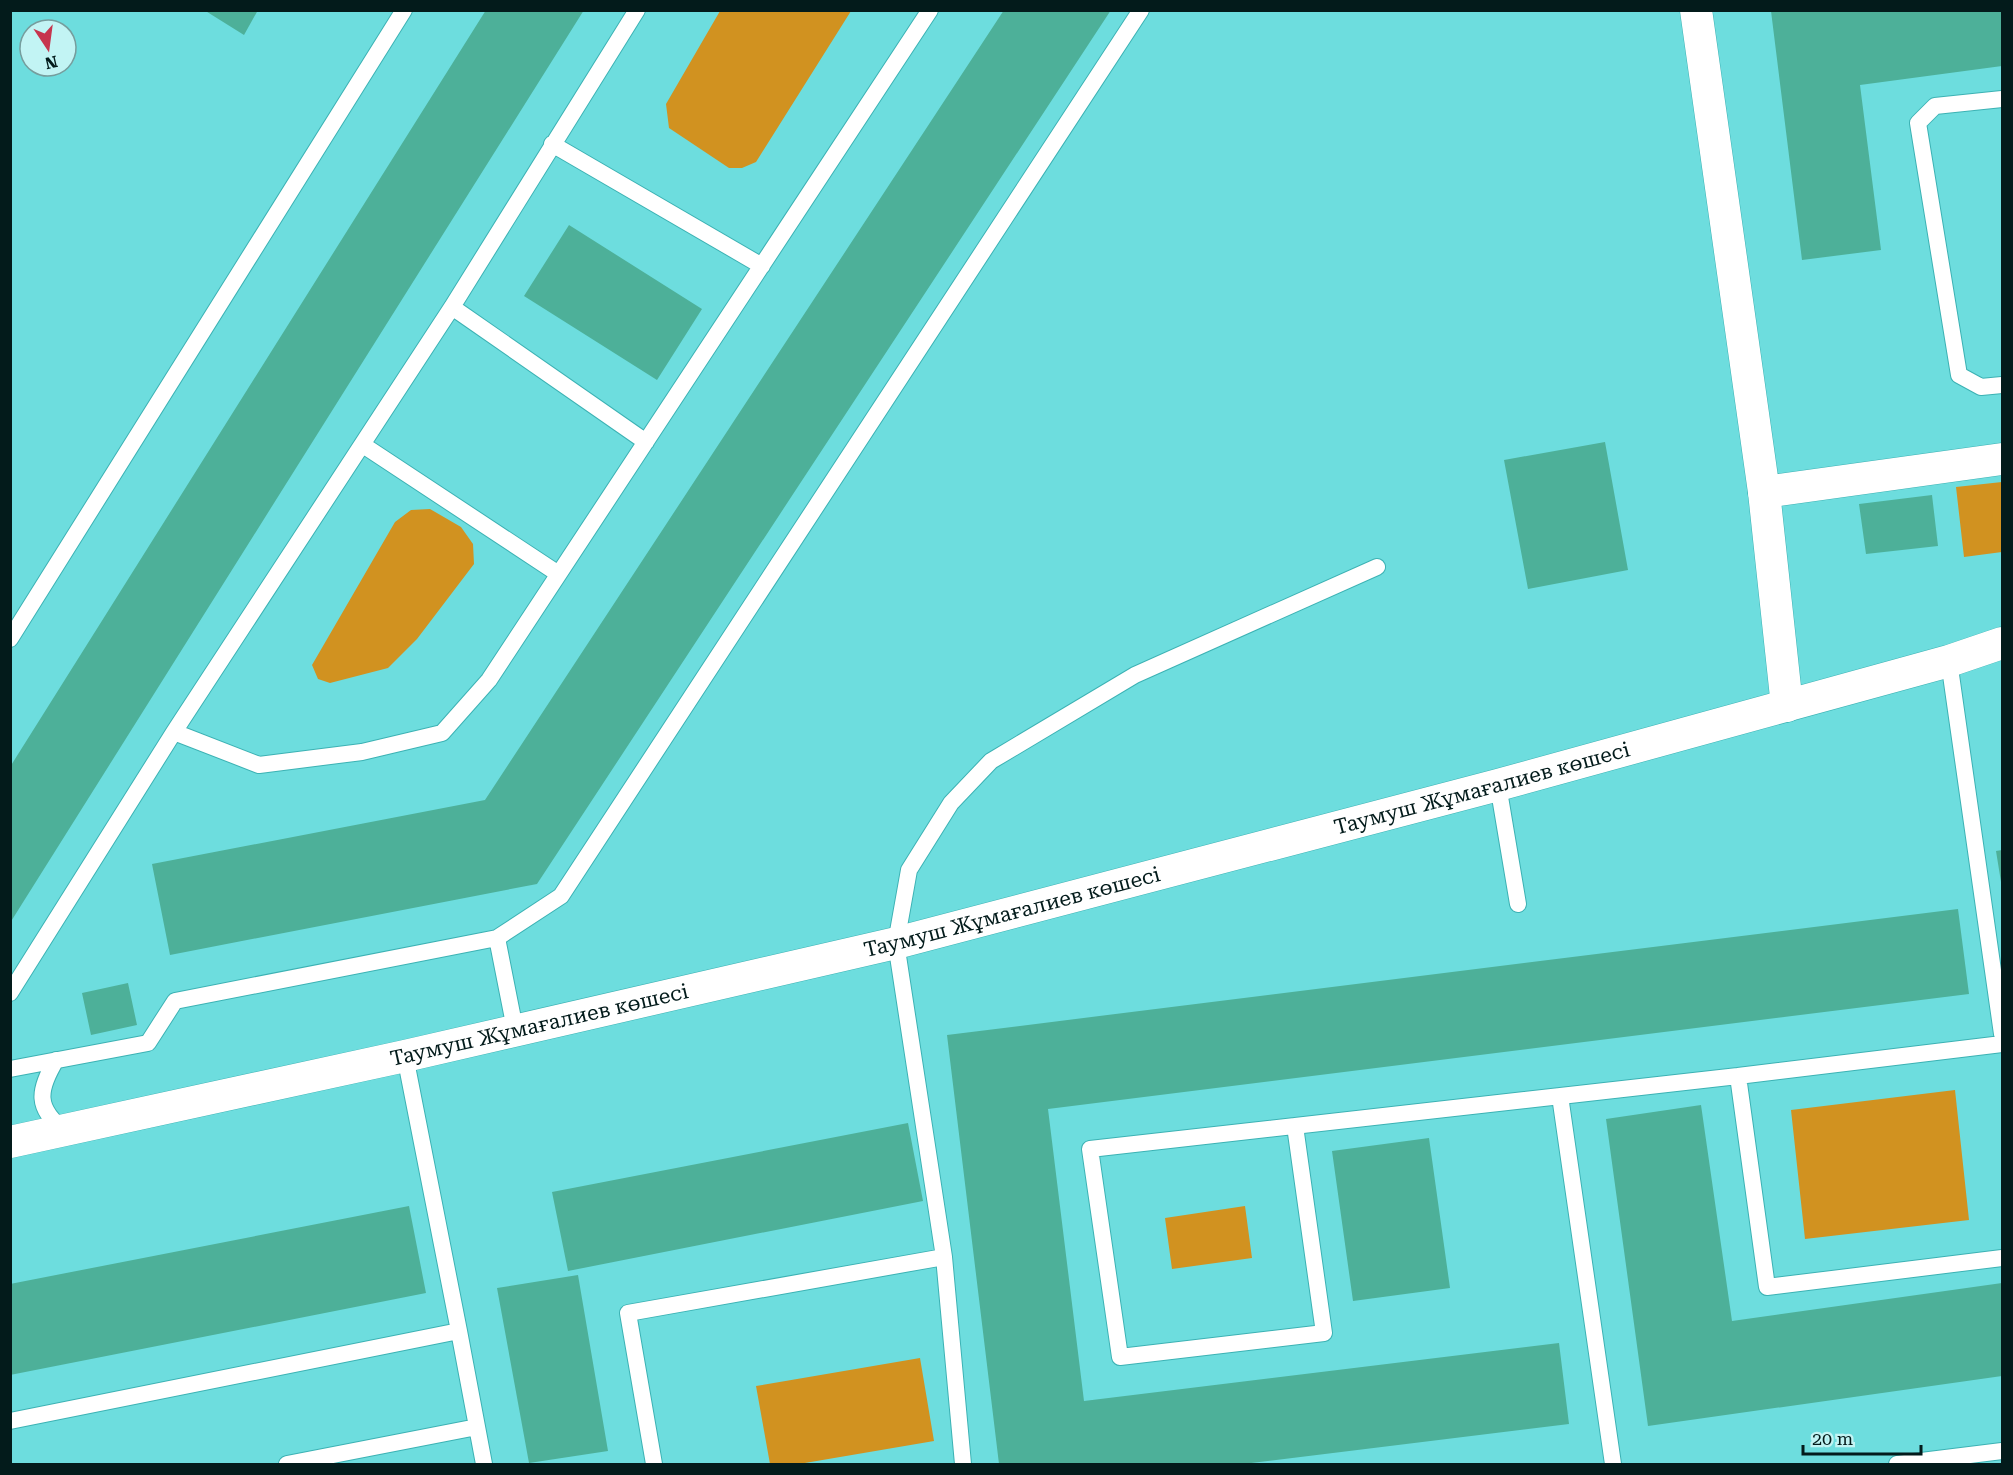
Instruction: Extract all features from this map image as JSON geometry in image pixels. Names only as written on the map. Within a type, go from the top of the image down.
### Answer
[{"type":"street","points":[[1695,10],[1764,492],[1787,706]]},
{"type":"street","points":[[1764,492],[2002,459]]},
{"type":"street","name":"Таумуш Жұмағалиев көшесі","points":[[10,1142],[405,1056],[896,943],[1498,785],[1949,662],[2002,643]]},
{"type":"lane","points":[[10,639],[404,10]]},
{"type":"lane","points":[[10,993],[174,732],[452,307],[637,10]]},
{"type":"lane","points":[[174,732],[259,765],[362,752],[442,733],[489,680],[557,573],[646,442],[930,10]]},
{"type":"lane","points":[[10,1069],[148,1043],[175,1001],[496,938],[561,896],[1141,10]]},
{"type":"lane","points":[[2002,99],[1935,106],[1918,123],[1959,375],[1981,387],[2002,385]]},
{"type":"lane","points":[[552,144],[762,266]]},
{"type":"lane","points":[[452,307],[646,442]]},
{"type":"lane","points":[[363,445],[557,573]]},
{"type":"lane","points":[[963,1464],[944,1257],[896,943],[909,870],[951,803],[991,761],[1135,675],[1377,567]]},
{"type":"lane","points":[[1949,662],[2002,1034]]},
{"type":"lane","points":[[1498,785],[1518,904]]},
{"type":"lane","points":[[496,938],[515,1029]]},
{"type":"lane","points":[[1295,1126],[1324,1333],[1120,1357],[1090,1149],[2002,1044]]},
{"type":"lane","points":[[405,1056],[484,1464]]},
{"type":"lane","points":[[56,1060],[45,1077],[42,1096],[49,1118],[66,1131]]},
{"type":"lane","points":[[1738,1076],[1767,1287],[2002,1258]]},
{"type":"lane","points":[[1560,1096],[1613,1464]]},
{"type":"lane","points":[[654,1464],[628,1313],[944,1257]]},
{"type":"lane","points":[[10,1421],[459,1331]]},
{"type":"lane","points":[[286,1464],[477,1427]]},
{"type":"lane","points":[[1897,1464],[2002,1451]]},
{"type":"shaded area","points":[[720,11],[851,11],[756,162],[742,168],[729,168],[669,128],[666,104]]},
{"type":"shaded area","points":[[2002,482],[2002,552],[1964,557],[1956,487]]},
{"type":"shaded area","points":[[430,509],[461,527],[473,544],[474,564],[417,639],[388,668],[330,683],[318,679],[312,665],[395,522],[411,510]]},
{"type":"shaded area","points":[[1955,1090],[1969,1220],[1805,1239],[1791,1110]]},
{"type":"shaded area","points":[[1245,1206],[1252,1258],[1172,1269],[1165,1218]]},
{"type":"shaded area","points":[[920,1358],[934,1441],[799,1464],[770,1464],[756,1386]]},
{"type":"building","points":[[204,10],[258,10],[244,35]]},
{"type":"building","points":[[486,10],[584,10],[10,923],[10,767]]},
{"type":"building","points":[[1004,10],[1111,10],[537,884],[170,955],[152,864],[485,800]]},
{"type":"building","points":[[2002,10],[2002,66],[1860,85],[1881,250],[1802,260],[1771,11]]},
{"type":"building","points":[[569,225],[702,309],[657,380],[524,296]]},
{"type":"building","points":[[1605,442],[1628,570],[1528,589],[1504,460]]},
{"type":"building","points":[[1932,495],[1938,546],[1866,554],[1859,504]]},
{"type":"building","points":[[2002,850],[2002,882],[2001,882],[1996,851]]},
{"type":"building","points":[[1958,909],[1969,994],[1048,1109],[1084,1401],[1559,1343],[1569,1424],[1243,1464],[999,1464],[947,1035]]},
{"type":"building","points":[[128,983],[137,1025],[91,1035],[82,993]]},
{"type":"building","points":[[1701,1105],[1732,1321],[2002,1283],[2002,1376],[1648,1426],[1606,1119]]},
{"type":"building","points":[[908,1123],[923,1201],[568,1271],[552,1192]]},
{"type":"building","points":[[1429,1138],[1450,1288],[1353,1301],[1332,1151]]},
{"type":"building","points":[[409,1206],[426,1293],[10,1375],[10,1284]]},
{"type":"building","points":[[578,1275],[608,1451],[529,1463],[497,1288]]}]
